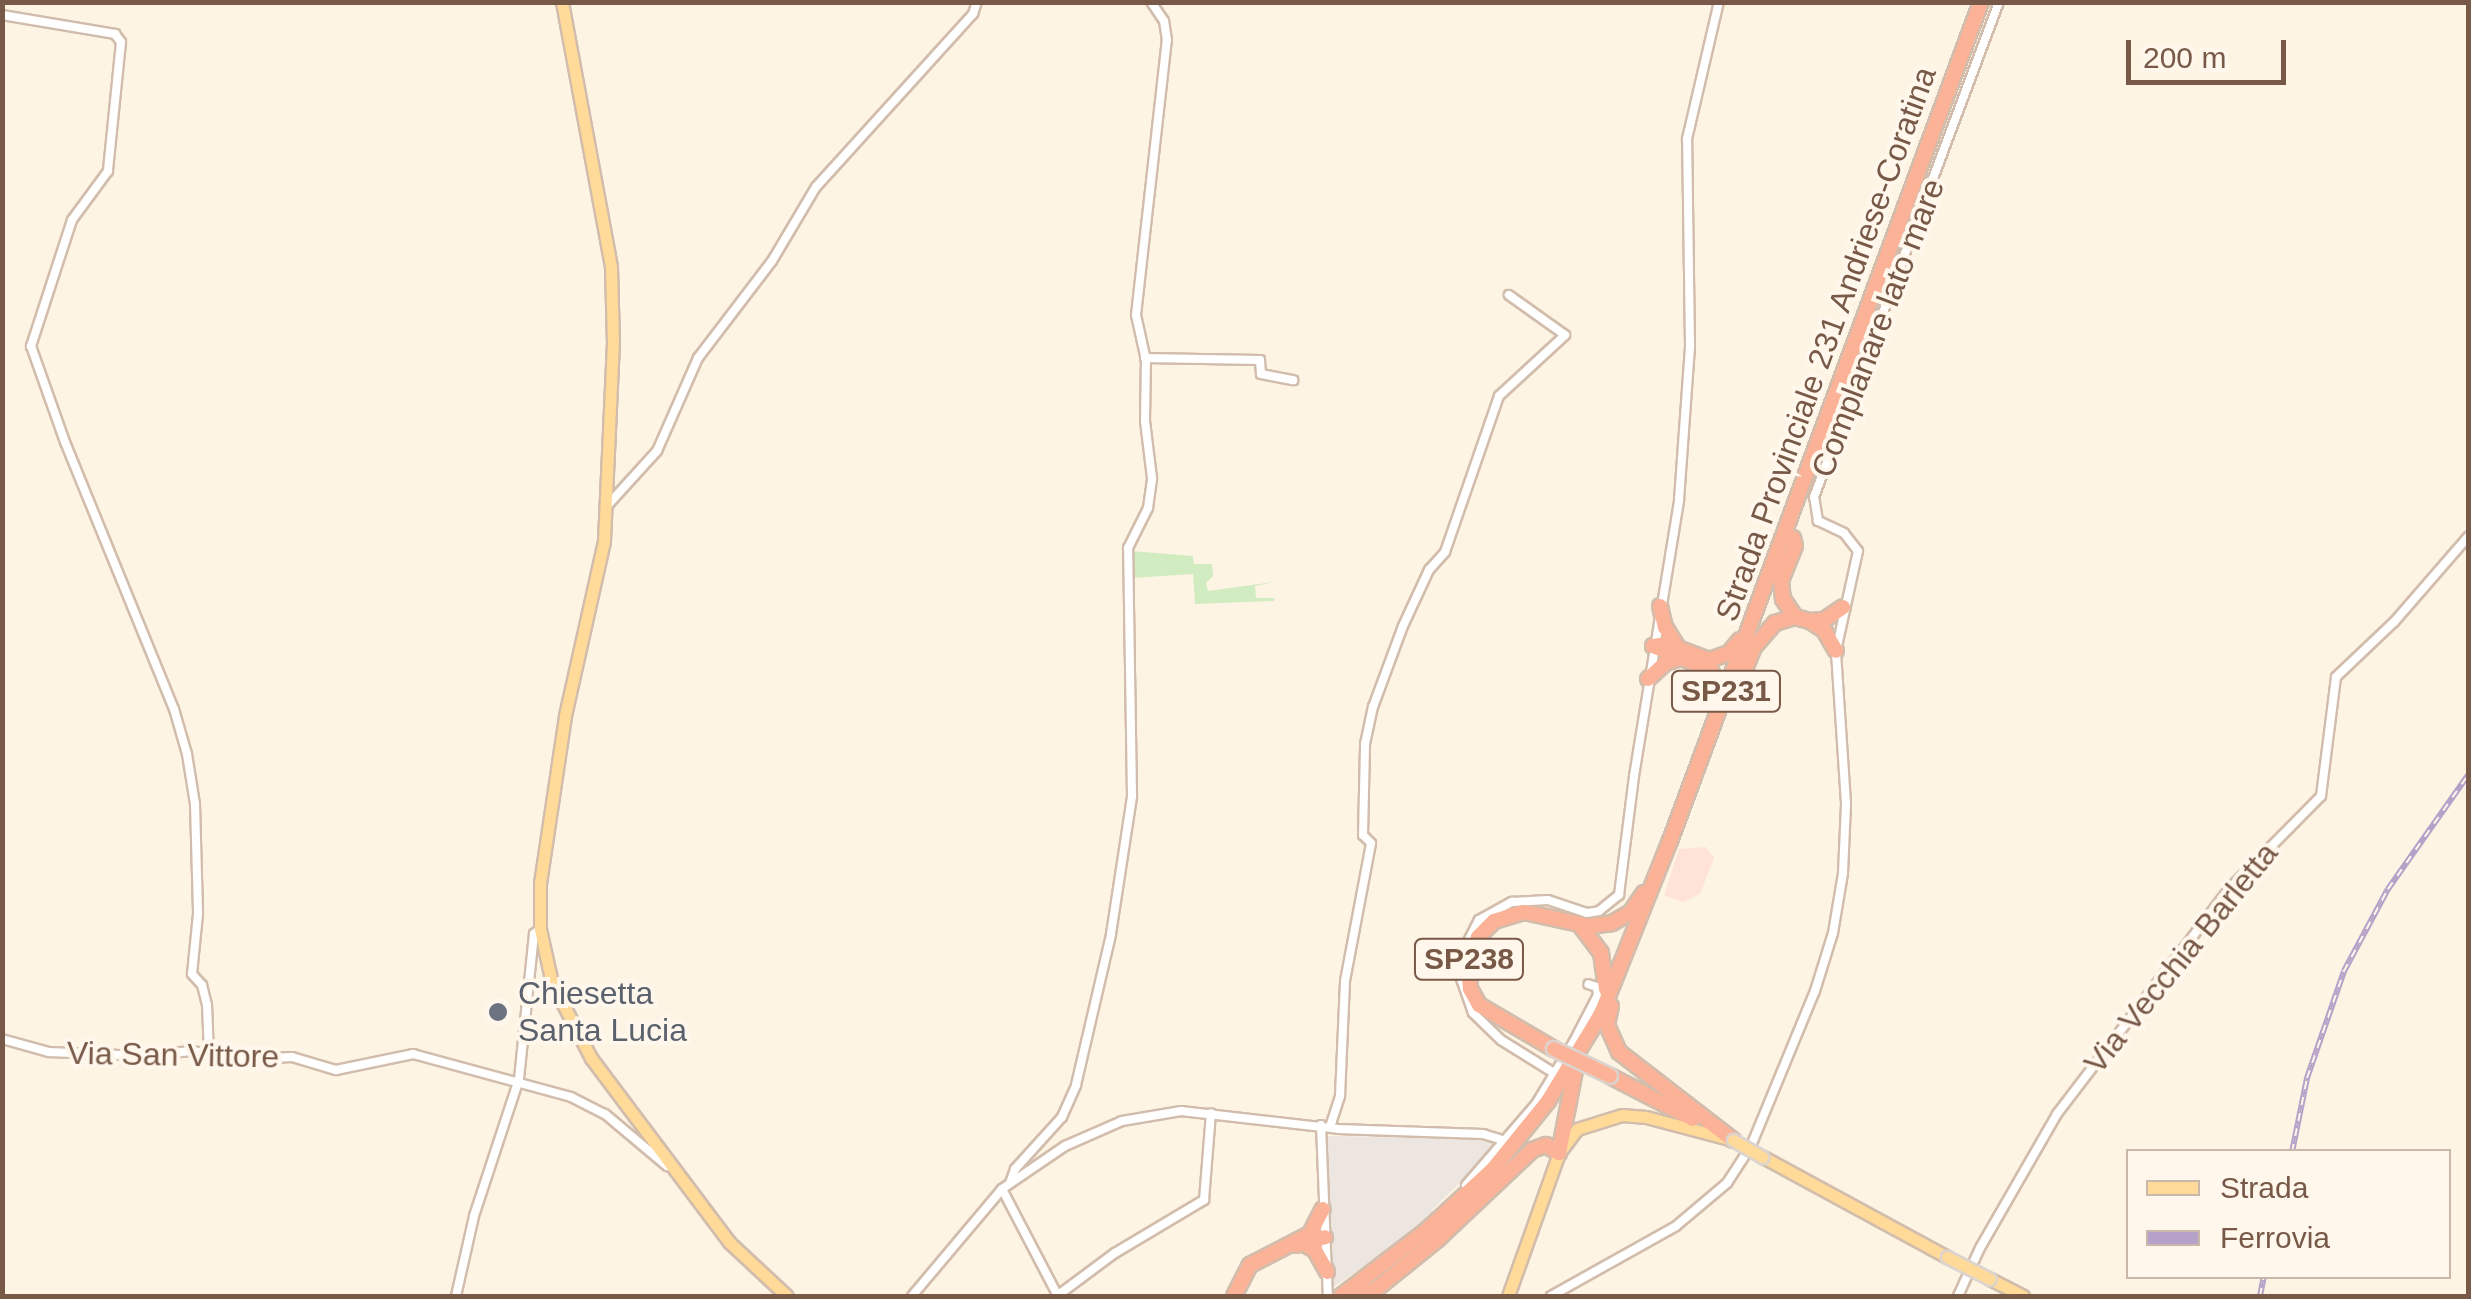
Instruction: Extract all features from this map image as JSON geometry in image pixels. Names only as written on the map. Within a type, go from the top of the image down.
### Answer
[{"type":"highway","name":"Strada Provinciale 231 Andriese-Coratina","points":[[1352,1296],[1445,1225],[1482,1190],[1536,1128],[1575,1071],[1618,986],[1727,702],[1757,609],[1982,2]]},
{"type":"highway","name":"Strada Provinciale 231 Andriese-Coratina","points":[[1340,1296],[1427,1230],[1493,1168],[1548,1101],[1610,996],[1793,538],[1995,2]]},
{"type":"highway","points":[[1793,538],[1795,546],[1781,581],[1783,599],[1818,624],[1836,650]]},
{"type":"highway","points":[[1660,606],[1665,628],[1680,652],[1711,670],[1727,702]]},
{"type":"highway","points":[[1727,702],[1763,633],[1775,623],[1818,624],[1842,607]]},
{"type":"highway","points":[[1653,646],[1700,660],[1720,658],[1736,647],[1757,609]]},
{"type":"highway","points":[[1648,679],[1680,652]]},
{"type":"highway","points":[[1580,924],[1612,923],[1636,907],[1680,815]]},
{"type":"highway","name":"SP238","points":[[1580,924],[1536,912],[1514,913],[1486,928],[1470,956],[1470,989],[1479,1004],[1554,1048],[1734,1140]]},
{"type":"highway","points":[[1580,924],[1597,944],[1608,975],[1605,995],[1585,1044]]},
{"type":"highway","points":[[1618,986],[1607,1025],[1619,1052],[1734,1140]]},
{"type":"highway","points":[[1352,1296],[1376,1289],[1438,1238],[1532,1150],[1546,1146],[1559,1153],[1575,1071]]},
{"type":"highway","points":[[1323,1208],[1314,1239],[1328,1272]]},
{"type":"highway","points":[[1234,1296],[1250,1265],[1290,1245],[1314,1239]]},
{"type":"main road","points":[[562,2],[612,267],[604,541],[564,716],[550,807],[540,930],[552,983],[567,1020],[729,1242],[787,1296]]},
{"type":"main road","points":[[1513,1293],[1559,1153],[1576,1129],[1622,1115],[1646,1117],[1734,1140]]},
{"type":"main road","name":"SP238","points":[[1734,1140],[2023,1296]]},
{"type":"street","points":[[606,507],[656,452],[698,358],[772,261],[816,187],[973,14],[977,2]]},
{"type":"street","points":[[912,1296],[1062,1117],[1076,1085],[1111,934],[1132,796],[1128,548],[1148,508],[1152,478],[1144,420],[1146,358],[1136,316],[1167,40],[1164,20],[1151,2]]},
{"type":"street","points":[[1554,1073],[1500,1040],[1472,1013],[1459,974],[1460,956],[1480,920],[1512,902],[1548,900],[1587,913],[1599,911],[1620,895],[1648,679],[1678,500],[1690,346],[1687,138],[1718,2]]},
{"type":"street","name":"Complanare lato mare","points":[[1842,607],[1858,551],[1844,533],[1818,521],[1814,497],[1995,2]]},
{"type":"street","points":[[2,15],[116,34],[121,42],[108,171],[65,238],[31,346],[110,558],[174,709],[186,754],[195,804],[198,914],[192,974],[202,985],[210,1021],[209,1054]]},
{"type":"street","points":[[1323,1208],[1325,1126],[1340,1096],[1345,981],[1372,843],[1363,835],[1365,744],[1373,707],[1429,570],[1445,552],[1498,396],[1565,336],[1509,295]]},
{"type":"street","points":[[1146,358],[1260,360],[1261,374],[1292,380]]},
{"type":"street","name":"Via Vecchia Barletta","points":[[1958,1296],[2056,1114],[2230,888],[2321,796],[2336,677],[2394,622],[2468,537]]},
{"type":"street","points":[[1556,1295],[1676,1226],[1711,1199],[1740,1165],[1762,1121],[1816,992],[1839,904],[1846,803],[1836,650]]},
{"type":"street","points":[[456,1296],[474,1216],[519,1079],[534,934],[540,930]]},
{"type":"street","points":[[1437,1212],[1506,1141],[1554,1073],[1598,995],[1598,987],[1588,984]]},
{"type":"street","name":"Via San Vittore","points":[[2,1039],[49,1052],[292,1058],[350,1071],[413,1054],[440,1064],[519,1079],[605,1114],[671,1165]]},
{"type":"street","points":[[1006,1186],[1065,1146],[1122,1122],[1181,1111],[1325,1126],[1482,1134],[1506,1141]]},
{"type":"street","points":[[1006,1186],[1057,1296],[1116,1253],[1204,1200],[1211,1113]]},
{"type":"street","points":[[1328,1272],[1328,1296]]},
{"type":"shaded area","points":[[1706,847],[1714,858],[1700,894],[1683,902],[1664,895],[1679,849]]},
{"type":"shaded area","points":[[1327,1136],[1494,1141],[1493,1151],[1432,1210],[1435,1217],[1362,1273],[1360,1269],[1332,1288],[1323,1141]]},
{"type":"green space","points":[[1131,551],[1193,556],[1194,564],[1212,564],[1213,576],[1206,583],[1208,591],[1274,582],[1255,586],[1256,598],[1274,601],[1195,604],[1193,574],[1132,578]]},
{"type":"railway","points":[[2293,1149],[2307,1078],[2344,971],[2388,889],[2468,775]]},
{"type":"railway","points":[[2260,1296],[2263,1279]]},
{"type":"place","name":"Chiesetta Santa Lucia","points":[[498,1012]]}]
